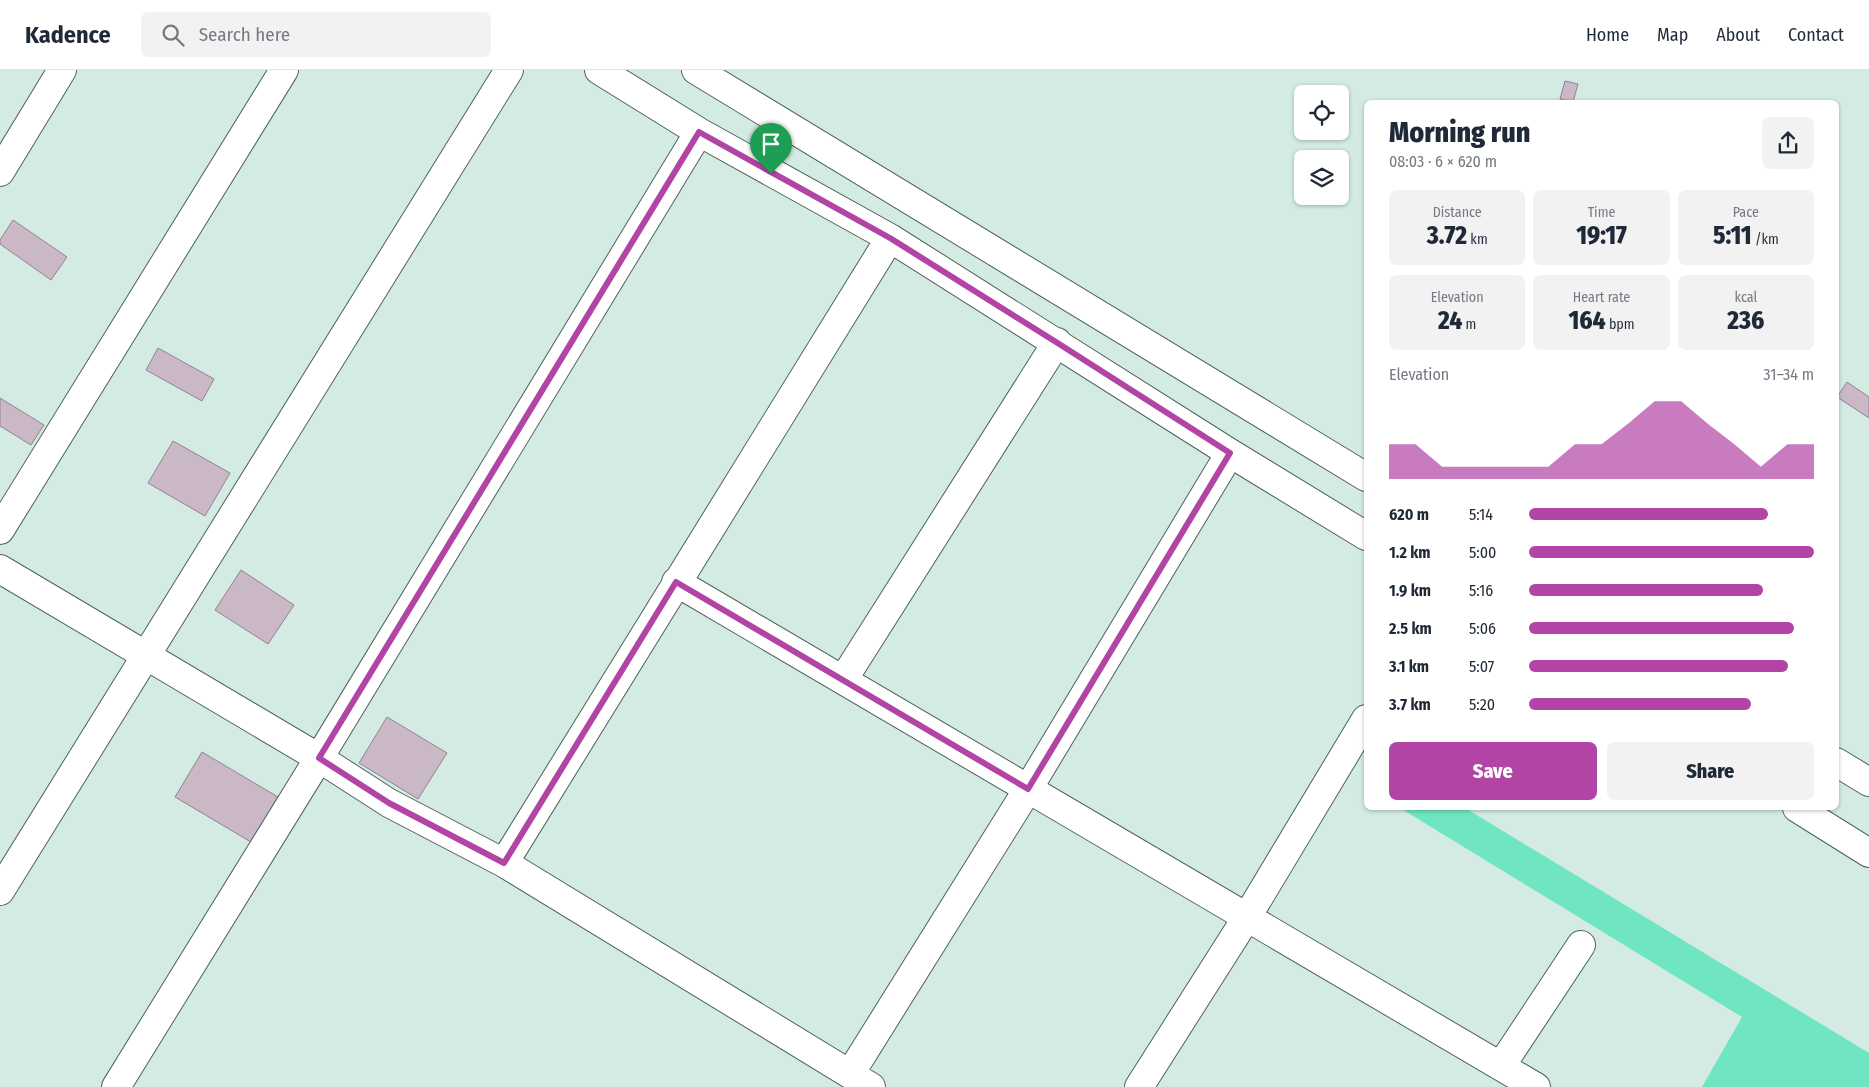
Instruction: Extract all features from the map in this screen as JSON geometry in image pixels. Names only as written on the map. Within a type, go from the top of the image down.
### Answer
[{"type":"street","points":[[0,172],[62,70]]},
{"type":"street","points":[[0,530],[284,70]]},
{"type":"street","points":[[0,891],[509,70]]},
{"type":"street","points":[[600,70],[699,132],[890,238],[1230,453],[1364,535]]},
{"type":"street","points":[[696,70],[1364,476]]},
{"type":"street","points":[[116,1087],[319,758],[699,132]]},
{"type":"street","points":[[504,863],[890,238]]},
{"type":"street","points":[[843,680],[1056,342]]},
{"type":"street","points":[[0,569],[319,758],[389,803],[504,863],[860,1081],[1028,789],[1230,453]]},
{"type":"street","points":[[676,582],[1536,1087]]},
{"type":"street","points":[[1139,1087],[1247,917],[1364,722]]},
{"type":"street","points":[[1839,764],[1869,782]]},
{"type":"street","points":[[1800,810],[1869,853]]},
{"type":"street","points":[[1501,1066],[1581,945]]},
{"type":"green space","points":[[1403,810],[1468,810],[1869,1053],[1869,1087],[1702,1087],[1742,1017]]},
{"type":"building","points":[[1565,81],[1578,84],[1574,100],[1560,99]]},
{"type":"building","points":[[13,220],[67,257],[51,280],[0,244],[0,240]]},
{"type":"building","points":[[158,348],[214,379],[202,401],[146,370]]},
{"type":"building","points":[[1847,382],[1869,397],[1869,418],[1839,398],[1839,394]]},
{"type":"building","points":[[0,398],[44,425],[31,445],[0,426]]},
{"type":"building","points":[[173,441],[230,473],[205,516],[148,483]]},
{"type":"building","points":[[241,570],[294,605],[268,644],[215,610]]},
{"type":"building","points":[[387,717],[447,753],[418,799],[359,763]]},
{"type":"building","points":[[202,752],[278,797],[251,842],[175,797]]},
{"type":"route","points":[[699,132],[771,174],[890,238],[1230,453],[1028,789],[676,582],[504,863],[389,803],[319,758],[699,132]]}]
